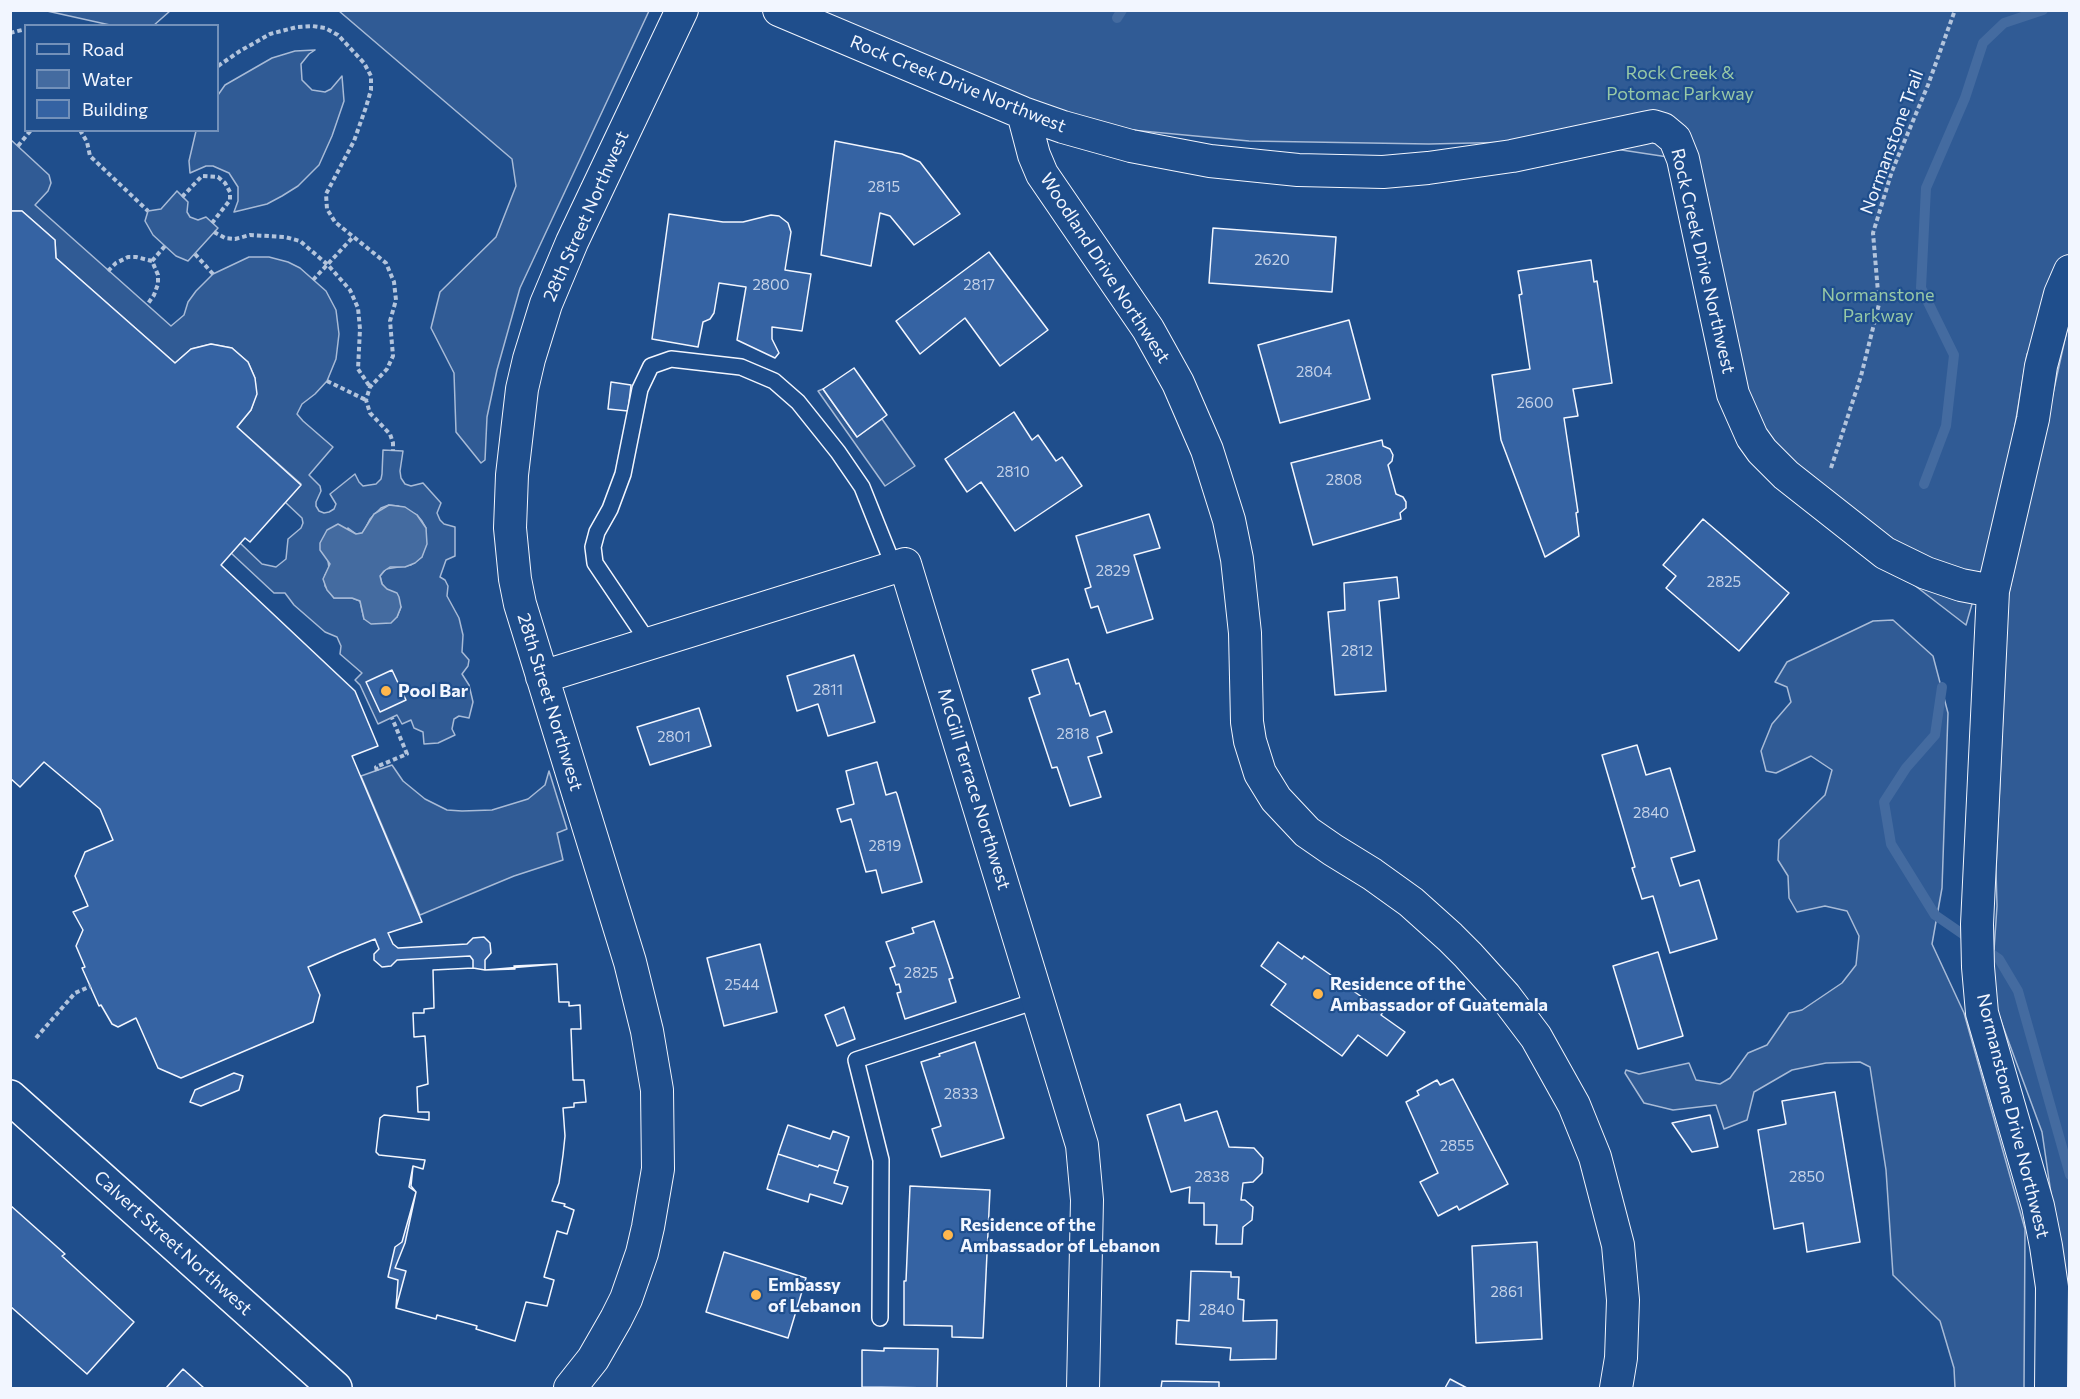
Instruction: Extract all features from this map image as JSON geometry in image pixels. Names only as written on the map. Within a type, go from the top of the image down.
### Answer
[{"type":"main road","name":"Calvert Street Northwest","points":[[10,1097],[335,1389]]},
{"type":"street","name":"Rock Creek Drive Northwest","points":[[779,10],[1023,113],[1072,130],[1165,153],[1253,167],[1383,172],[1471,162],[1554,148],[1653,126],[1663,129],[1675,139],[1683,159],[1733,394],[1752,437],[1793,481],[1885,553],[1943,579],[1993,591]]},
{"type":"street","name":"28th Street Northwest","points":[[570,1389],[604,1340],[634,1276],[648,1227],[658,1169],[658,1115],[653,1061],[632,971],[520,604],[510,528],[512,475],[524,379],[558,273],[680,14]]},
{"type":"street","name":"Woodland Drive Northwest","points":[[1023,113],[1034,155],[1042,174],[1148,329],[1178,383],[1207,450],[1229,520],[1237,559],[1245,633],[1247,722],[1260,773],[1276,799],[1307,832],[1396,891],[1431,919],[1468,955],[1511,1003],[1536,1037],[1574,1105],[1595,1157],[1618,1245],[1623,1300],[1621,1358],[1616,1389]]},
{"type":"street","points":[[1993,591],[2033,419],[2041,366],[2060,294],[2070,271]]},
{"type":"street","name":"McGill Terrace Northwest","points":[[894,567],[905,564],[1077,1125],[1085,1163],[1087,1200],[1083,1389]]},
{"type":"street","points":[[542,677],[894,567]]},
{"type":"street","name":"Normanstone Drive Northwest","points":[[1993,591],[1977,961],[1982,1014],[2038,1206],[2046,1246],[2052,1287],[2051,1389]]},
{"type":"lane","points":[[649,643],[595,562],[593,547],[597,532],[610,509],[623,474],[640,389],[651,366],[671,359],[741,367],[774,381],[798,402],[838,452],[862,487],[894,567]]},
{"type":"lane","points":[[880,1318],[881,1160],[856,1060],[1039,1000]]},
{"type":"path","name":"Normanstone Trail","points":[[1828,474],[1861,376],[1879,304],[1873,233],[1892,171],[1929,85],[1955,10]]},
{"type":"path","points":[[219,65],[270,34],[297,27],[312,26],[325,28],[338,35],[364,63],[371,76],[371,90],[354,141],[326,194],[327,209],[335,222],[386,264],[394,282],[396,300],[390,321],[393,356],[387,369],[370,387],[366,400],[370,413],[390,434],[393,451]]},
{"type":"path","points":[[18,146],[29,132]]},
{"type":"path","points":[[81,132],[87,142],[90,156],[148,211]]},
{"type":"path","points":[[182,197],[202,176],[218,177],[225,183],[230,192],[230,200],[212,223]]},
{"type":"path","points":[[214,232],[225,238],[235,239],[250,235],[285,237],[300,241],[328,265],[350,290],[358,308],[360,329],[358,369],[370,387]]},
{"type":"path","points":[[313,280],[353,237]]},
{"type":"path","points":[[152,261],[165,246]]},
{"type":"path","points":[[195,254],[213,274]]},
{"type":"path","points":[[108,272],[122,258],[136,256],[152,261],[158,275],[158,284],[147,305]]},
{"type":"path","points":[[327,381],[366,400]]},
{"type":"path","points":[[377,771],[376,767],[407,754],[392,718]]},
{"type":"path","points":[[36,1038],[75,993],[91,986]]},
{"type":"shaded area","points":[[47,11],[170,11],[155,24],[106,24]]},
{"type":"shaded area","points":[[339,11],[649,11],[520,288],[497,370],[487,417],[485,460],[481,463],[456,432],[454,373],[431,328],[440,292],[496,237],[516,186],[512,159]]},
{"type":"shaded area","points":[[768,11],[2069,11],[2069,300],[2027,354],[2003,496],[1966,625],[1782,483],[1753,450],[1668,157],[1562,141],[1429,144],[1249,141],[1110,128]]},
{"type":"shaded area","points":[[315,50],[301,64],[302,80],[312,90],[325,92],[331,89],[342,76],[344,101],[332,136],[319,165],[298,186],[267,204],[234,212],[238,201],[238,187],[229,173],[213,166],[206,166],[190,173],[189,161],[196,132],[219,132],[219,94],[225,85],[272,58],[295,51]]},
{"type":"shaded area","points":[[10,139],[49,175],[51,183],[48,191],[35,205],[171,326],[184,315],[188,302],[213,274],[249,257],[269,257],[288,262],[300,268],[326,291],[336,310],[339,334],[336,359],[327,381],[302,404],[297,414],[333,447],[309,475],[320,486],[321,491],[316,506],[324,513],[334,509],[336,504],[330,494],[355,474],[363,486],[376,484],[381,479],[383,450],[403,451],[400,471],[405,484],[411,486],[423,483],[441,503],[437,513],[440,520],[444,524],[455,527],[455,556],[446,560],[440,577],[448,586],[447,596],[459,618],[463,635],[462,652],[469,660],[462,674],[469,685],[473,702],[469,718],[459,716],[454,719],[452,729],[455,735],[438,743],[424,744],[423,732],[414,728],[411,720],[402,724],[397,715],[378,724],[360,685],[355,680],[362,673],[340,654],[341,646],[337,637],[325,632],[294,605],[285,593],[274,593],[231,553],[240,543],[262,564],[276,567],[286,559],[288,539],[301,528],[303,523],[302,518],[285,502],[301,484],[237,427],[251,410],[256,394],[255,378],[248,362],[232,348],[211,344],[191,349],[175,363],[56,258],[55,240],[22,211],[11,211]],"holes":[[[389,505],[398,506],[417,515],[426,528],[422,557],[411,565],[386,569],[380,576],[382,584],[401,607],[397,617],[364,619],[360,601],[352,598],[334,598],[325,586],[325,575],[329,568],[328,561],[348,528],[356,534],[363,533],[370,519],[381,508]]]},
{"type":"shaded area","points":[[177,191],[188,202],[187,212],[190,217],[198,220],[206,217],[218,228],[188,261],[176,256],[153,235],[145,221],[148,211],[161,209]]},
{"type":"shaded area","points":[[2067,330],[2069,330],[2069,1388],[2062,1388],[2065,1289],[2042,1132],[1991,994],[1997,906],[1996,870],[2008,597]]},
{"type":"shaded area","points":[[823,389],[857,437],[882,419],[915,466],[885,486],[818,391]]},
{"type":"shaded area","points":[[1893,620],[1933,656],[1948,713],[1942,888],[1932,944],[1964,1013],[2025,1229],[2024,1388],[1955,1388],[1954,1368],[1940,1321],[1893,1275],[1886,1170],[1870,1067],[1860,1062],[1826,1063],[1792,1070],[1754,1092],[1747,1120],[1724,1129],[1716,1105],[1673,1110],[1644,1103],[1625,1073],[1626,1070],[1639,1074],[1689,1063],[1696,1080],[1720,1084],[1730,1078],[1748,1053],[1767,1045],[1789,1013],[1802,1010],[1842,983],[1856,965],[1859,936],[1847,911],[1825,906],[1797,912],[1789,898],[1788,876],[1778,860],[1779,840],[1825,795],[1832,770],[1811,756],[1776,773],[1766,771],[1761,751],[1772,724],[1791,702],[1787,687],[1775,682],[1787,662],[1873,621]]},
{"type":"shaded area","points":[[392,765],[403,781],[425,799],[447,810],[462,811],[492,810],[528,799],[545,785],[549,771],[567,829],[557,833],[563,860],[514,876],[420,915],[361,776]]},
{"type":"water","points":[[389,505],[405,507],[417,515],[426,528],[427,544],[422,557],[415,563],[405,567],[390,567],[380,576],[382,584],[387,589],[397,593],[401,607],[397,617],[391,623],[371,624],[364,619],[360,601],[352,598],[334,598],[327,590],[323,579],[330,564],[320,550],[320,543],[327,530],[338,524],[356,534],[362,533],[374,514]]},
{"type":"building","points":[[835,141],[902,154],[920,162],[960,214],[914,245],[890,216],[880,213],[871,266],[821,255]]},
{"type":"building","points":[[10,211],[22,211],[55,240],[56,258],[175,363],[191,349],[211,344],[232,348],[248,362],[255,378],[257,394],[251,410],[237,427],[301,485],[250,542],[245,538],[221,565],[355,691],[378,746],[352,756],[422,922],[388,933],[393,944],[398,948],[467,944],[473,938],[484,937],[490,943],[491,953],[485,960],[485,970],[557,964],[559,1002],[569,1002],[569,1006],[580,1005],[581,1029],[571,1029],[573,1080],[584,1080],[586,1102],[574,1103],[574,1107],[563,1108],[565,1136],[563,1155],[559,1183],[552,1201],[565,1204],[564,1206],[574,1210],[567,1234],[557,1231],[544,1277],[554,1280],[547,1306],[526,1302],[515,1341],[476,1329],[477,1326],[437,1315],[436,1319],[396,1308],[398,1280],[388,1277],[395,1247],[402,1242],[416,1192],[409,1187],[413,1166],[423,1169],[425,1160],[379,1155],[376,1152],[380,1118],[384,1115],[429,1120],[429,1112],[418,1112],[417,1087],[428,1084],[425,1036],[414,1037],[413,1013],[424,1013],[424,1009],[434,1008],[433,970],[473,968],[473,960],[470,956],[397,960],[391,966],[382,967],[374,960],[374,954],[379,949],[375,939],[340,953],[308,967],[320,995],[313,1022],[181,1078],[158,1068],[136,1018],[118,1027],[112,1024],[101,1005],[99,1006],[82,968],[85,967],[76,946],[83,930],[73,912],[88,906],[75,876],[85,852],[113,840],[100,809],[44,762],[20,787],[10,778]]},
{"type":"building","points":[[669,214],[723,222],[743,222],[771,215],[779,216],[788,223],[791,232],[785,270],[811,274],[802,331],[772,327],[772,339],[779,353],[775,358],[737,340],[746,287],[719,283],[714,313],[710,319],[703,322],[698,347],[652,339]]},
{"type":"building","points":[[1213,228],[1336,237],[1332,292],[1209,283]]},
{"type":"building","points":[[989,252],[1048,330],[1000,366],[965,318],[920,354],[896,321]]},
{"type":"building","points":[[1591,260],[1594,282],[1597,281],[1612,383],[1573,389],[1578,416],[1564,418],[1578,512],[1576,513],[1579,536],[1545,557],[1501,440],[1492,375],[1530,369],[1519,295],[1522,294],[1518,271]]},
{"type":"building","points":[[1349,320],[1370,399],[1280,423],[1258,345]]},
{"type":"building","points":[[854,368],[887,415],[857,437],[823,389]]},
{"type":"building","points":[[611,382],[631,385],[628,411],[608,409]]},
{"type":"building","points":[[1014,412],[1032,440],[1038,435],[1056,461],[1062,457],[1082,486],[1015,531],[981,482],[967,492],[945,459]]},
{"type":"building","points":[[1382,440],[1383,446],[1390,449],[1393,455],[1388,465],[1396,494],[1403,497],[1406,502],[1406,508],[1400,513],[1401,519],[1313,545],[1291,463]]},
{"type":"building","points":[[1149,514],[1160,548],[1134,555],[1153,619],[1107,633],[1098,606],[1091,608],[1085,589],[1091,587],[1076,536]]},
{"type":"building","points":[[1703,519],[1789,593],[1739,651],[1666,588],[1676,576],[1663,565]]},
{"type":"building","points":[[1397,577],[1399,598],[1379,601],[1386,691],[1335,695],[1328,612],[1345,610],[1344,583]]},
{"type":"building","points":[[854,655],[875,722],[828,736],[818,704],[797,711],[787,676]]},
{"type":"building","points":[[1068,659],[1090,716],[1105,711],[1112,732],[1097,737],[1102,753],[1088,757],[1101,797],[1070,806],[1057,767],[1052,768],[1029,698],[1040,694],[1032,670]]},
{"type":"building","name":"Pool Bar","points":[[392,670],[406,700],[380,712],[366,682]]},
{"type":"building","points":[[699,708],[711,746],[650,765],[637,727]]},
{"type":"building","points":[[1637,745],[1646,775],[1670,768],[1695,851],[1671,858],[1680,886],[1699,880],[1717,939],[1670,953],[1653,896],[1642,899],[1632,868],[1635,867],[1602,755]]},
{"type":"building","points":[[877,762],[886,795],[896,792],[897,794],[922,882],[882,893],[876,870],[866,872],[851,819],[841,822],[837,809],[854,804],[846,771]]},
{"type":"building","points":[[934,921],[953,978],[949,979],[956,1002],[905,1019],[897,993],[901,992],[899,984],[896,985],[890,968],[895,966],[886,942],[914,933],[912,928]]},
{"type":"building","name":"Residence of the Ambassador of Guatemala","points":[[1278,942],[1302,959],[1304,956],[1383,1012],[1381,1015],[1405,1032],[1387,1056],[1358,1035],[1342,1056],[1271,1005],[1286,984],[1261,966]]},
{"type":"building","points":[[760,944],[777,1012],[724,1026],[707,958]]},
{"type":"building","points":[[1658,952],[1683,1036],[1638,1049],[1613,966]]},
{"type":"building","points":[[557,964],[559,1002],[569,1002],[569,1006],[580,1005],[581,1029],[571,1029],[573,1080],[584,1080],[586,1102],[574,1103],[574,1107],[563,1108],[565,1136],[563,1155],[559,1183],[552,1201],[565,1204],[564,1206],[574,1210],[567,1234],[557,1231],[544,1277],[554,1280],[547,1306],[526,1302],[515,1341],[476,1329],[477,1326],[437,1315],[436,1319],[396,1308],[406,1271],[395,1268],[405,1243],[416,1192],[411,1186],[413,1166],[423,1169],[425,1160],[379,1155],[376,1152],[380,1118],[384,1115],[429,1120],[429,1112],[418,1112],[417,1087],[428,1084],[425,1036],[414,1037],[413,1013],[424,1013],[424,1009],[434,1008],[433,970],[515,969],[514,966]]},
{"type":"building","points":[[844,1007],[855,1039],[837,1046],[825,1015]]},
{"type":"building","points":[[975,1042],[1004,1138],[941,1157],[932,1129],[941,1126],[921,1062]]},
{"type":"building","points":[[234,1073],[243,1076],[239,1090],[201,1106],[190,1102],[195,1090]]},
{"type":"building","points":[[1453,1079],[1508,1184],[1459,1210],[1457,1206],[1438,1216],[1420,1182],[1438,1173],[1406,1102],[1419,1095],[1417,1091],[1437,1080],[1440,1085]]},
{"type":"building","points":[[1835,1092],[1860,1242],[1807,1252],[1803,1223],[1774,1229],[1758,1130],[1786,1124],[1782,1101]]},
{"type":"building","points":[[1180,1104],[1185,1121],[1217,1111],[1229,1147],[1254,1148],[1263,1158],[1262,1173],[1253,1182],[1243,1183],[1241,1200],[1245,1200],[1253,1207],[1252,1220],[1243,1227],[1242,1244],[1216,1244],[1217,1225],[1204,1225],[1204,1203],[1189,1203],[1190,1187],[1171,1192],[1147,1115]]},
{"type":"building","points":[[1710,1115],[1718,1147],[1692,1152],[1672,1123]]},
{"type":"building","points":[[788,1125],[830,1139],[833,1131],[849,1137],[838,1171],[778,1154]]},
{"type":"building","points":[[778,1154],[838,1171],[834,1183],[848,1187],[842,1204],[810,1194],[808,1202],[767,1189]]},
{"type":"building","name":"Residence of the Ambassador of Lebanon","points":[[910,1186],[990,1190],[983,1338],[952,1337],[952,1326],[904,1325],[904,1281],[906,1281]]},
{"type":"building","points":[[10,1205],[65,1254],[62,1256],[134,1322],[87,1374],[10,1306]]},
{"type":"building","points":[[1537,1242],[1542,1339],[1476,1343],[1472,1246]]},
{"type":"building","name":"Embassy of Lebanon","points":[[724,1252],[806,1278],[788,1338],[706,1312]]},
{"type":"building","points":[[1191,1271],[1231,1272],[1231,1277],[1239,1277],[1238,1299],[1244,1300],[1243,1321],[1277,1320],[1276,1359],[1230,1360],[1231,1348],[1176,1344],[1177,1320],[1189,1321]]},
{"type":"building","points":[[884,1348],[938,1349],[937,1388],[862,1387],[862,1350],[884,1351]]},
{"type":"building","points":[[183,1369],[204,1388],[166,1388]]},
{"type":"building","points":[[1450,1379],[1467,1388],[1445,1388]]},
{"type":"building","points":[[1162,1381],[1219,1382],[1219,1388],[1161,1388]]},
{"type":"waterway","points":[[1117,18],[1122,10]]},
{"type":"waterway","points":[[1924,484],[1946,426],[1954,355],[1921,288],[1926,188],[1965,98],[1983,43],[2004,23],[2043,10]]},
{"type":"waterway","points":[[1942,687],[1935,735],[1906,768],[1884,802],[1891,844],[1935,915],[1999,959],[2018,991],[2070,1175]]},
{"type":"place","name":"Pool Bar","points":[[386,691]]},
{"type":"place","name":"Residence of the Ambassador of Guatemala","points":[[1318,994]]},
{"type":"place","name":"Residence of the Ambassador of Lebanon","points":[[948,1235]]},
{"type":"place","name":"Embassy of Lebanon","points":[[756,1295]]},
{"type":"park label","name":"Rock Creek & Potomac Parkway","points":[[1680,83]]},
{"type":"park label","name":"Normanstone Parkway","points":[[1878,305]]}]
